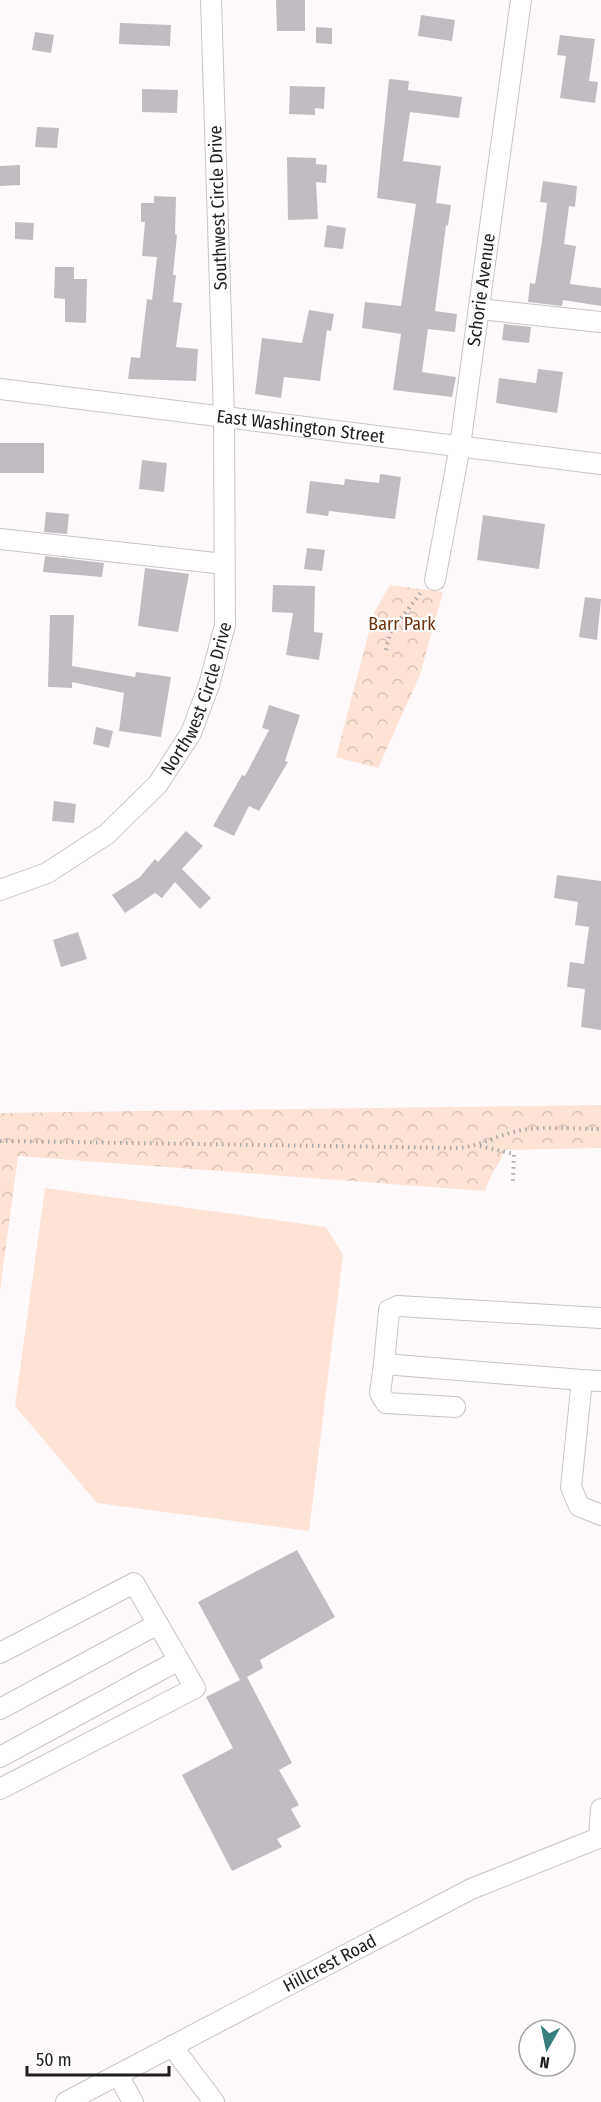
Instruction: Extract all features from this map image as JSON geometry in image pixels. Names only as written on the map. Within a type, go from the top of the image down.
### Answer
[{"type":"street","name":"Southwest Circle Drive","points":[[211,0],[224,417]]},
{"type":"street","name":"Schorie Avenue","points":[[435,580],[460,447],[521,0]]},
{"type":"street","points":[[479,309],[601,322]]},
{"type":"street","name":"East Washington Street","points":[[0,389],[601,464]]},
{"type":"street","name":"Northwest Circle Drive","points":[[0,890],[47,873],[107,834],[158,784],[190,733],[209,685],[225,625],[224,417]]},
{"type":"street","points":[[0,539],[224,564]]},
{"type":"street","points":[[455,1407],[386,1403],[381,1393],[389,1310],[398,1306],[601,1318]]},
{"type":"street","points":[[384,1364],[591,1381],[571,1487],[579,1506],[601,1515]]},
{"type":"street","points":[[0,1653],[134,1583],[195,1688],[0,1789]]},
{"type":"street","points":[[0,1709],[158,1624]]},
{"type":"street","points":[[0,1757],[179,1660]]},
{"type":"street","points":[[600,1838],[601,1809]]},
{"type":"street","name":"Hillcrest Road","points":[[66,2102],[471,1889],[600,1838]]},
{"type":"street","points":[[172,2046],[214,2102]]},
{"type":"street","points":[[118,2075],[133,2102]]},
{"type":"path","points":[[386,650],[390,633],[426,586],[435,580]]},
{"type":"path","points":[[0,1141],[459,1148],[480,1146],[512,1132],[601,1129]]},
{"type":"path","points":[[480,1146],[514,1154],[513,1182]]},
{"type":"green space","name":"Barr Park","points":[[390,585],[443,592],[420,675],[378,768],[336,757],[374,613]]},
{"type":"green space","points":[[601,1105],[601,1148],[505,1150],[485,1191],[18,1156],[0,1291],[0,1113]]},
{"type":"green space","points":[[45,1188],[326,1227],[343,1255],[309,1531],[97,1503],[15,1406]]},
{"type":"building","points":[[276,0],[305,0],[305,31],[277,31]]},
{"type":"building","points":[[421,15],[455,20],[452,41],[418,36]]},
{"type":"building","points":[[120,23],[171,25],[170,46],[119,44]]},
{"type":"building","points":[[316,27],[332,28],[332,44],[316,43]]},
{"type":"building","points":[[35,32],[54,35],[51,53],[32,50]]},
{"type":"building","points":[[560,35],[595,39],[589,81],[598,82],[595,103],[560,98],[566,56],[557,55]]},
{"type":"building","points":[[389,79],[409,81],[408,90],[462,97],[459,118],[410,112],[403,161],[441,166],[436,203],[451,205],[448,226],[446,225],[435,311],[457,314],[455,332],[428,329],[422,372],[456,377],[452,397],[393,390],[401,334],[362,328],[365,302],[401,306],[416,204],[377,198]]},
{"type":"building","points":[[290,86],[325,87],[324,109],[315,108],[315,115],[289,114]]},
{"type":"building","points":[[142,89],[178,90],[177,113],[142,112]]},
{"type":"building","points":[[37,127],[59,128],[57,148],[35,147]]},
{"type":"building","points":[[287,157],[316,158],[316,164],[327,165],[326,183],[316,182],[318,219],[288,220]]},
{"type":"building","points":[[20,165],[20,185],[0,186],[0,166]]},
{"type":"building","points":[[543,181],[577,186],[575,207],[569,206],[564,244],[576,246],[570,284],[601,288],[601,306],[563,300],[562,306],[528,302],[530,283],[535,284],[547,203],[540,202]]},
{"type":"building","points":[[154,196],[176,197],[175,234],[177,235],[173,275],[176,275],[173,302],[182,303],[176,347],[198,349],[196,381],[128,379],[131,357],[140,358],[147,299],[152,300],[157,257],[142,256],[145,222],[141,222],[141,203],[154,203]]},
{"type":"building","points":[[15,222],[34,223],[33,240],[15,239]]},
{"type":"building","points":[[327,225],[346,228],[343,249],[324,247]]},
{"type":"building","points":[[55,267],[74,267],[74,279],[87,279],[86,323],[65,322],[65,299],[54,298]]},
{"type":"building","points":[[309,310],[334,314],[331,331],[327,330],[320,381],[284,377],[281,398],[255,394],[262,338],[302,343]]},
{"type":"building","points":[[504,324],[531,327],[529,343],[502,340]]},
{"type":"building","points":[[538,369],[563,372],[557,413],[496,403],[499,378],[536,383]]},
{"type":"building","points":[[0,443],[44,443],[44,473],[0,473]]},
{"type":"building","points":[[142,460],[167,463],[164,492],[139,489]]},
{"type":"building","points":[[380,474],[401,477],[395,519],[329,511],[328,516],[306,513],[310,481],[344,485],[345,479],[379,483]]},
{"type":"building","points":[[46,512],[69,514],[67,534],[44,532]]},
{"type":"building","points":[[483,515],[545,524],[539,569],[477,560]]},
{"type":"building","points":[[307,548],[325,550],[322,571],[304,569]]},
{"type":"building","points":[[45,556],[104,563],[102,577],[43,572]]},
{"type":"building","points":[[145,568],[189,574],[178,632],[138,626]]},
{"type":"building","points":[[273,585],[315,586],[314,632],[323,633],[319,660],[286,655],[293,613],[272,612]]},
{"type":"building","points":[[585,597],[601,599],[597,640],[579,637]]},
{"type":"building","points":[[50,615],[74,615],[72,666],[135,677],[136,672],[171,677],[161,737],[119,731],[124,693],[72,682],[72,688],[48,687]]},
{"type":"building","points":[[269,705],[300,715],[285,761],[288,762],[259,811],[249,806],[234,836],[213,826],[242,775],[245,776],[269,730],[262,728]]},
{"type":"building","points":[[96,727],[113,731],[109,748],[93,744]]},
{"type":"building","points":[[54,801],[76,804],[74,823],[52,821]]},
{"type":"building","points":[[186,831],[203,846],[182,869],[211,898],[200,909],[175,882],[162,898],[155,893],[125,913],[112,895],[140,877],[155,859],[158,862]]},
{"type":"building","points":[[557,875],[601,881],[601,1030],[581,1027],[585,989],[567,987],[570,962],[584,964],[589,927],[575,925],[578,902],[554,898]]},
{"type":"building","points":[[78,932],[87,959],[61,967],[53,940]]},
{"type":"building","points":[[297,1550],[335,1617],[260,1660],[263,1668],[247,1677],[292,1763],[279,1770],[299,1805],[291,1809],[301,1827],[277,1839],[282,1847],[232,1871],[182,1775],[233,1748],[206,1697],[240,1680],[198,1602]]}]
